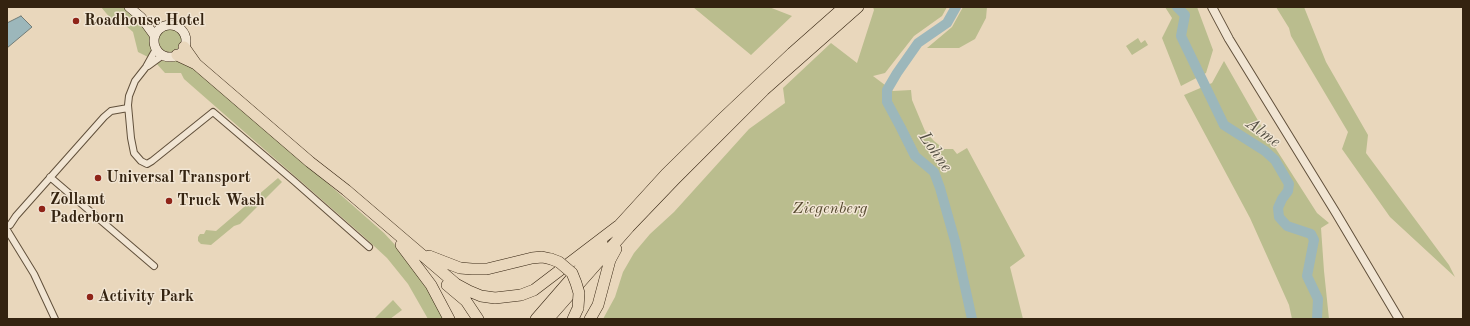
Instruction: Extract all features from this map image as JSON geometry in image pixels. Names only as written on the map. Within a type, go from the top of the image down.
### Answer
[{"type":"highway","points":[[536,319],[577,271],[675,179],[762,87],[844,7]]},
{"type":"highway","points":[[762,87],[858,7]]},
{"type":"highway","points":[[180,51],[310,162],[342,194],[456,284],[469,292],[481,296],[502,298],[521,295],[534,290],[623,227]]},
{"type":"highway","points":[[548,319],[623,227]]},
{"type":"highway","points":[[590,319],[598,305],[610,260],[623,227]]},
{"type":"highway","points":[[401,240],[434,259],[460,268],[487,269],[542,257],[559,262],[572,273],[579,293],[578,308],[573,319]]},
{"type":"highway","points":[[401,240],[431,285],[449,319]]},
{"type":"highway","points":[[401,240],[466,301],[478,319]]},
{"type":"main road","points":[[129,7],[141,17],[162,27]]},
{"type":"main road","points":[[141,17],[154,35],[154,44],[156,48],[163,55],[170,57],[180,51],[185,37],[180,29],[171,25],[162,27],[154,35]]},
{"type":"street","points":[[1212,7],[1229,39],[1399,319]]},
{"type":"street","points":[[156,48],[146,67],[135,81],[129,96],[128,108],[130,138],[134,153],[144,163],[147,164],[152,161],[213,112],[369,247]]},
{"type":"street","points":[[146,67],[163,55]]},
{"type":"street","points":[[55,319],[34,274],[9,227],[50,177],[110,111],[128,108]]},
{"type":"street","points":[[50,177],[154,266]]},
{"type":"green space","points":[[101,7],[123,7],[142,24],[148,31],[150,37],[151,50],[148,57],[138,52],[133,32],[116,17],[111,19]]},
{"type":"green space","points":[[693,7],[769,7],[792,16],[751,55]]},
{"type":"green space","name":"Ziegenberg","points":[[873,7],[947,7],[942,16],[914,36],[885,73],[873,76],[893,91],[911,90],[912,100],[925,131],[944,149],[953,149],[957,154],[967,148],[1025,256],[1010,267],[1023,319],[603,319],[615,297],[623,272],[634,253],[650,234],[674,212],[749,129],[785,103],[783,88],[831,43],[857,63],[874,10]]},
{"type":"green space","points":[[963,7],[987,7],[986,18],[975,39],[959,48],[927,48],[952,27]]},
{"type":"green space","points":[[1165,7],[1197,7],[1213,50],[1206,73],[1181,86],[1162,38],[1172,18]]},
{"type":"green space","points":[[1276,7],[1304,7],[1326,62],[1368,135],[1366,153],[1449,265],[1455,277],[1390,217],[1342,149],[1348,132],[1291,36],[1289,28]]},
{"type":"green space","points":[[170,28],[179,31],[182,40],[179,49],[170,52],[161,49],[158,40],[161,31]]},
{"type":"green space","points":[[1138,38],[1141,43],[1145,40],[1148,45],[1132,55],[1126,46]]},
{"type":"green space","points":[[175,60],[184,61],[299,158],[384,233],[410,261],[428,287],[444,319],[428,319],[408,284],[387,258],[184,79],[181,73],[165,73],[156,63]]},
{"type":"green space","points":[[1224,61],[1260,124],[1317,213],[1329,223],[1321,228],[1329,319],[1292,319],[1289,305],[1250,218],[1184,95],[1212,83]]},
{"type":"green space","points":[[278,178],[282,182],[240,224],[234,226],[211,245],[201,244],[198,241],[200,234],[204,234],[206,230],[216,231]]},
{"type":"green space","points":[[393,300],[402,310],[390,319],[374,319]]},
{"type":"water","points":[[21,16],[32,27],[7,48],[7,23]]},
{"type":"waterway","name":"Lohne","points":[[956,7],[947,23],[918,43],[887,90],[887,102],[915,156],[934,172],[955,241],[972,319]]},
{"type":"waterway","name":"Alme","points":[[1177,7],[1185,15],[1181,36],[1224,125],[1265,151],[1275,160],[1289,184],[1288,191],[1278,208],[1279,217],[1287,226],[1311,234],[1314,240],[1307,276],[1318,299],[1317,319]]},
{"type":"place","name":"Roadhouse Hotel","points":[[76,21]]},
{"type":"place","name":"Universal Transport","points":[[98,178]]},
{"type":"place","name":"Truck Wash","points":[[169,201]]},
{"type":"place","name":"Zollamt Paderborn","points":[[42,209]]},
{"type":"place","name":"Activity Park","points":[[90,297]]}]
